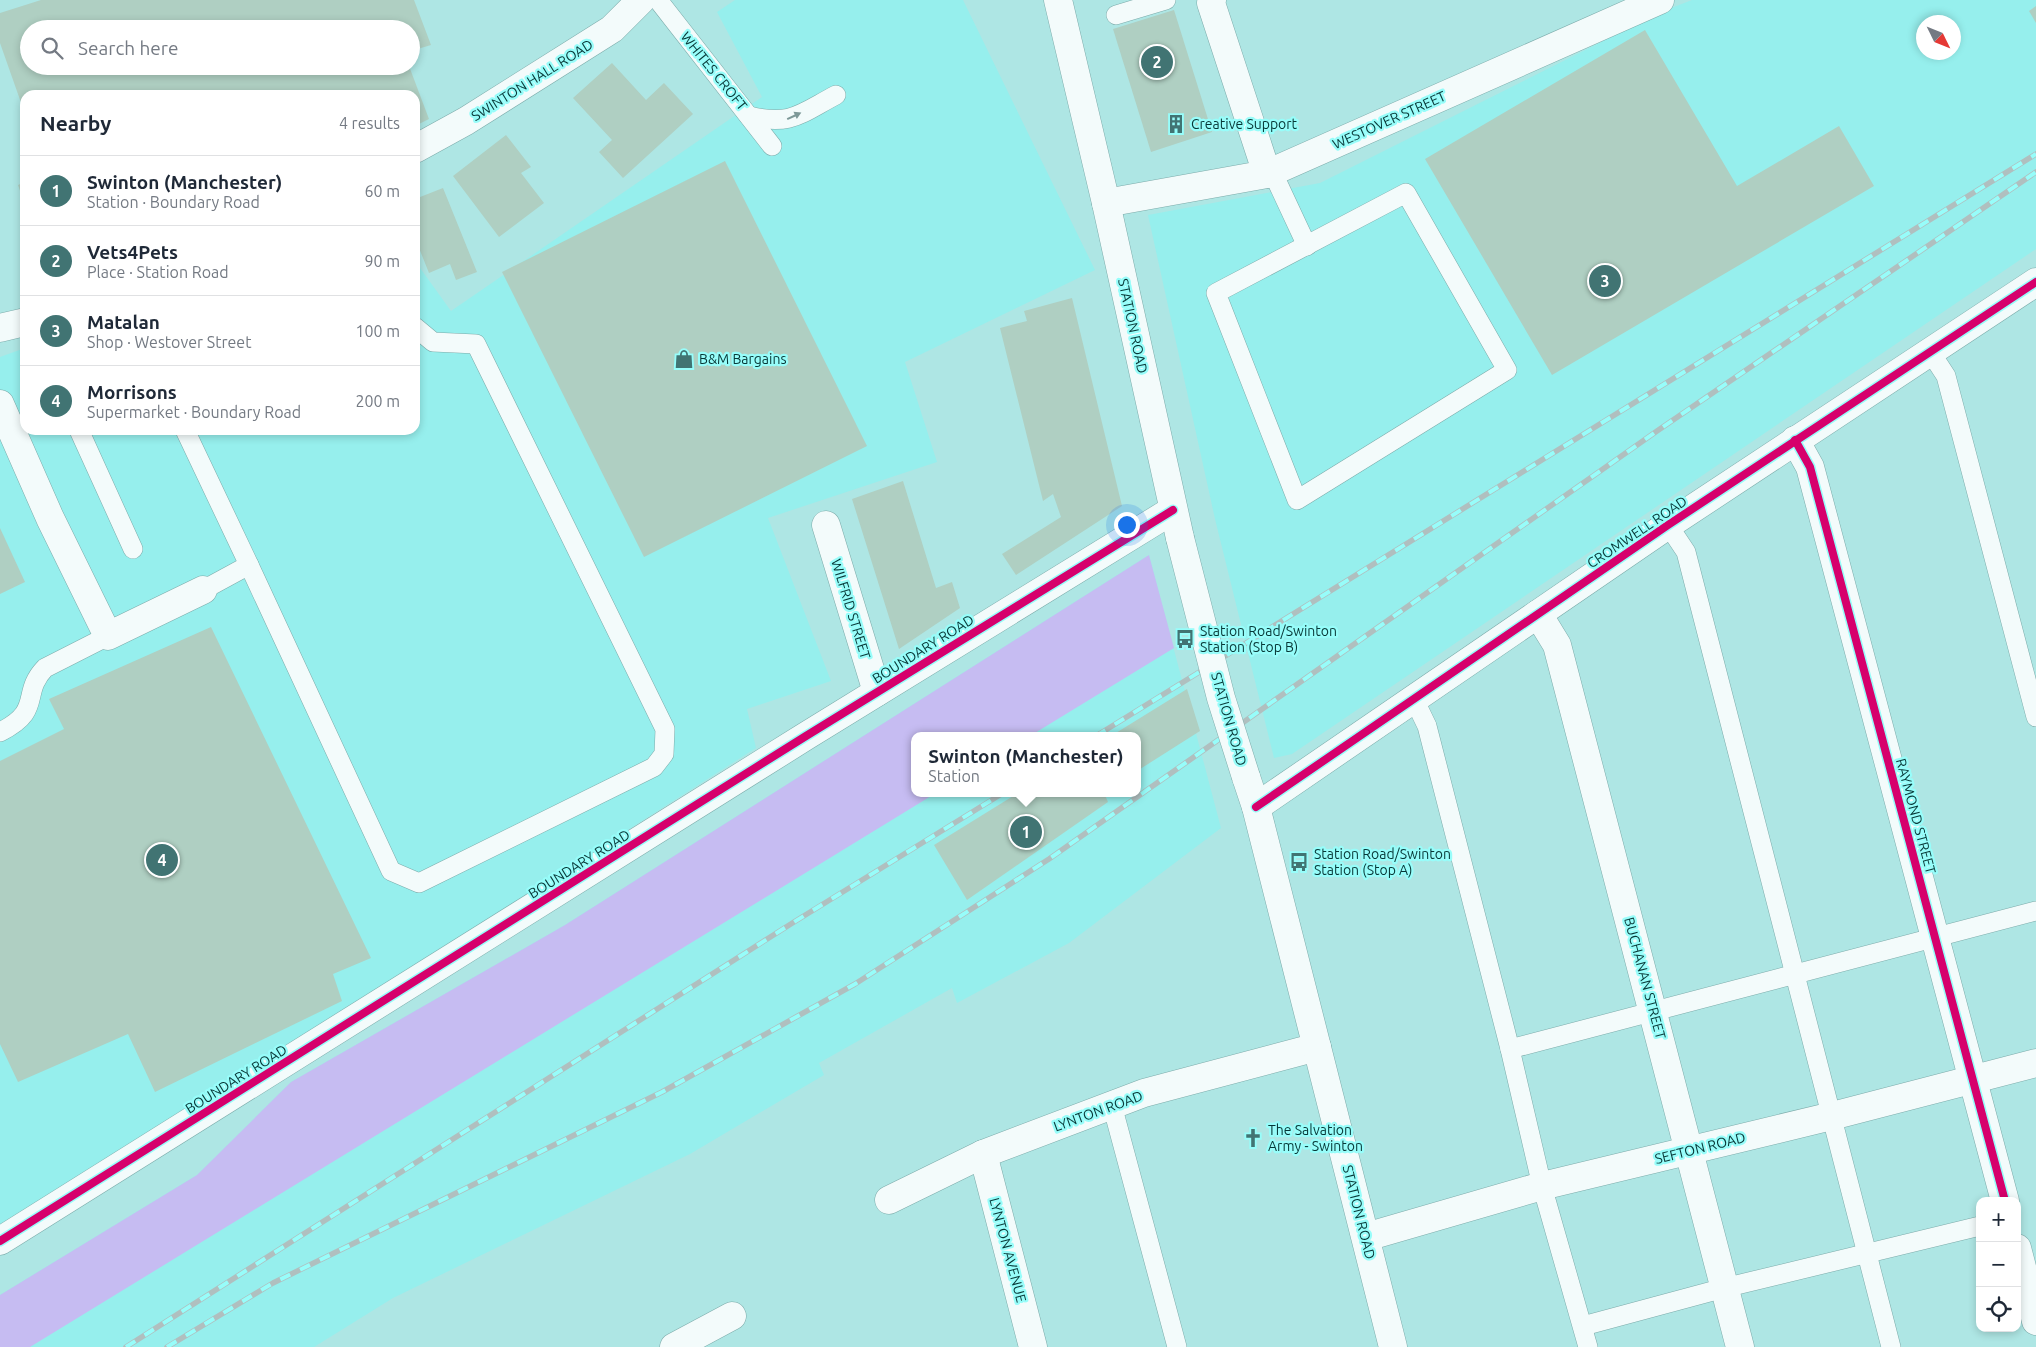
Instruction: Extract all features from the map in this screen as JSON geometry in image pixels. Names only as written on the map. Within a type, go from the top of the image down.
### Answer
[{"type":"street","name":"SWINTON HALL ROAD","points":[[420,146],[466,121],[612,29],[641,0]]},
{"type":"street","name":"STATION ROAD","points":[[1058,0],[1106,203],[1173,510],[1221,698],[1256,807],[1393,1347]]},
{"type":"street","points":[[1212,0],[1211,3],[1270,173]]},
{"type":"street","name":"WESTOVER STREET","points":[[1106,203],[1270,173],[1660,0]]},
{"type":"street","name":"CROMWELL ROAD","points":[[1256,807],[1668,525],[1931,354],[2036,282]]},
{"type":"street","points":[[0,328],[20,323]]},
{"type":"street","points":[[0,404],[50,518],[108,636],[203,590]]},
{"type":"street","name":"RAYMOND STREET","points":[[1796,440],[1810,467],[2004,1197]]},
{"type":"street","name":"BOUNDARY ROAD","points":[[0,1241],[877,692],[1173,510]]},
{"type":"street","name":"WILFRID STREET","points":[[826,525],[877,692]]},
{"type":"street","name":"BUCHANAN STREET","points":[[1538,614],[1557,645],[1740,1347]]},
{"type":"street","name":"LYNTON ROAD","points":[[889,1200],[983,1154],[1144,1093],[1317,1047]]},
{"type":"street","name":"SEFTON ROAD","points":[[1366,1237],[1542,1186],[1832,1116],[1972,1078],[2036,1063]]},
{"type":"street","name":"LYNTON AVENUE","points":[[983,1154],[1033,1347]]},
{"type":"street","points":[[2021,1263],[2036,1321]]},
{"type":"street","points":[[683,1345],[732,1316]]},
{"type":"lane","name":"WHITES CROFT","points":[[658,0],[749,116],[770,121],[788,120],[836,95]]},
{"type":"lane","points":[[1116,15],[1166,0]]},
{"type":"lane","points":[[749,116],[772,146]]},
{"type":"lane","points":[[1270,173],[1307,246]]},
{"type":"lane","points":[[1406,193],[1507,370],[1297,500],[1216,293],[1307,246],[1406,193]]},
{"type":"lane","points":[[187,435],[391,871],[419,883],[654,767],[664,754],[665,730],[476,344],[433,342],[420,331]]},
{"type":"lane","points":[[1931,354],[1946,376],[2036,717]]},
{"type":"lane","points":[[81,435],[133,549]]},
{"type":"lane","points":[[1668,525],[1686,552],[1891,1347]]},
{"type":"lane","points":[[203,590],[249,565]]},
{"type":"lane","points":[[0,732],[25,716],[38,677],[44,668],[108,636]]},
{"type":"lane","points":[[1413,698],[1427,726],[1510,1049],[1542,1186],[1588,1347]]},
{"type":"lane","points":[[1510,1049],[2036,911]]},
{"type":"lane","points":[[1112,1105],[1177,1347]]},
{"type":"lane","points":[[1582,1326],[1724,1288],[1976,1227]]},
{"type":"shaded area","points":[[735,0],[963,0],[1095,270],[905,362],[937,462],[768,518],[831,681],[747,709],[756,748],[0,1232],[0,357],[20,350],[20,435],[420,435],[420,268],[451,311],[762,97],[717,12]]},
{"type":"shaded area","points":[[1692,0],[2036,0],[2036,249],[1292,754],[1274,758],[1215,519],[1148,215],[1320,183],[1661,12]]},
{"type":"shaded area","points":[[1149,555],[1221,828],[1069,943],[957,1003],[952,988],[819,1063],[824,1075],[690,1154],[393,1298],[314,1347],[0,1347],[0,1295],[197,1175],[291,1082],[565,925]]},
{"type":"shaded area","points":[[1149,555],[1174,648],[1037,732],[911,732],[911,797],[929,797],[30,1347],[0,1347],[0,1295],[197,1175],[291,1082],[565,925]]},
{"type":"building","points":[[41,0],[414,0],[431,45],[420,48],[420,20],[20,20],[20,75],[412,75],[418,90],[20,90],[20,100],[0,43],[0,13]]},
{"type":"building","points":[[2036,6],[2036,23],[2029,11]]},
{"type":"building","points":[[1174,10],[1212,132],[1151,152],[1113,29]]},
{"type":"building","points":[[1645,30],[1737,186],[1839,126],[1874,186],[1552,375],[1425,159]]},
{"type":"building","points":[[612,63],[646,100],[664,83],[693,114],[623,178],[599,152],[612,140],[573,98]]},
{"type":"building","points":[[420,95],[429,119],[420,124]]},
{"type":"building","points":[[506,135],[531,167],[521,173],[544,203],[499,237],[453,176]]},
{"type":"building","name":"B&M Bargains","points":[[725,161],[867,446],[644,557],[502,272]]},
{"type":"building","points":[[443,188],[477,272],[456,280],[450,264],[429,273],[420,250],[420,197]]},
{"type":"building","points":[[1072,298],[1122,506],[1016,575],[1002,554],[1061,517],[1053,494],[1043,501],[1000,328],[1027,321],[1024,311]]},
{"type":"building","points":[[903,481],[936,588],[952,582],[960,608],[899,649],[852,499]]},
{"type":"building","points":[[0,528],[25,582],[0,594]]},
{"type":"building","points":[[211,627],[371,958],[333,974],[342,1001],[155,1092],[128,1034],[18,1082],[0,1044],[0,761],[64,729],[49,699]]},
{"type":"building","points":[[1187,689],[1200,731],[1141,768],[1141,732],[1117,732]]},
{"type":"building","points":[[1012,797],[1106,797],[1108,802],[967,900],[934,845]]},
{"type":"railway","points":[[1102,732],[2036,154]]},
{"type":"railway","points":[[1141,794],[1657,431],[2036,172]]},
{"type":"railway","points":[[126,1347],[794,922],[997,797]]},
{"type":"railway","points":[[167,1347],[273,1283],[662,1092],[855,984],[1049,859],[1137,797]]},
{"type":"cycle path","points":[[1256,807],[1668,525],[2036,282]]},
{"type":"cycle path","points":[[1795,440],[1810,467],[2004,1197]]},
{"type":"cycle path","points":[[0,1241],[806,736],[1173,510]]},
{"type":"place","name":"Vets4Pets","points":[[1157,62]]},
{"type":"place","name":"Creative Support","points":[[1176,124]]},
{"type":"place","name":"Matalan","points":[[1605,281]]},
{"type":"place","name":"B&M Bargains","points":[[684,359]]},
{"type":"place","name":"Station Road/Swinton Station (Stop B)","points":[[1185,639]]},
{"type":"place","name":"Swinton (Manchester)","points":[[1026,832]]},
{"type":"place","name":"Morrisons","points":[[162,860]]},
{"type":"place","name":"Station Road/Swinton Station (Stop A)","points":[[1299,862]]},
{"type":"place","name":"The Salvation Army - Swinton","points":[[1253,1138]]}]
